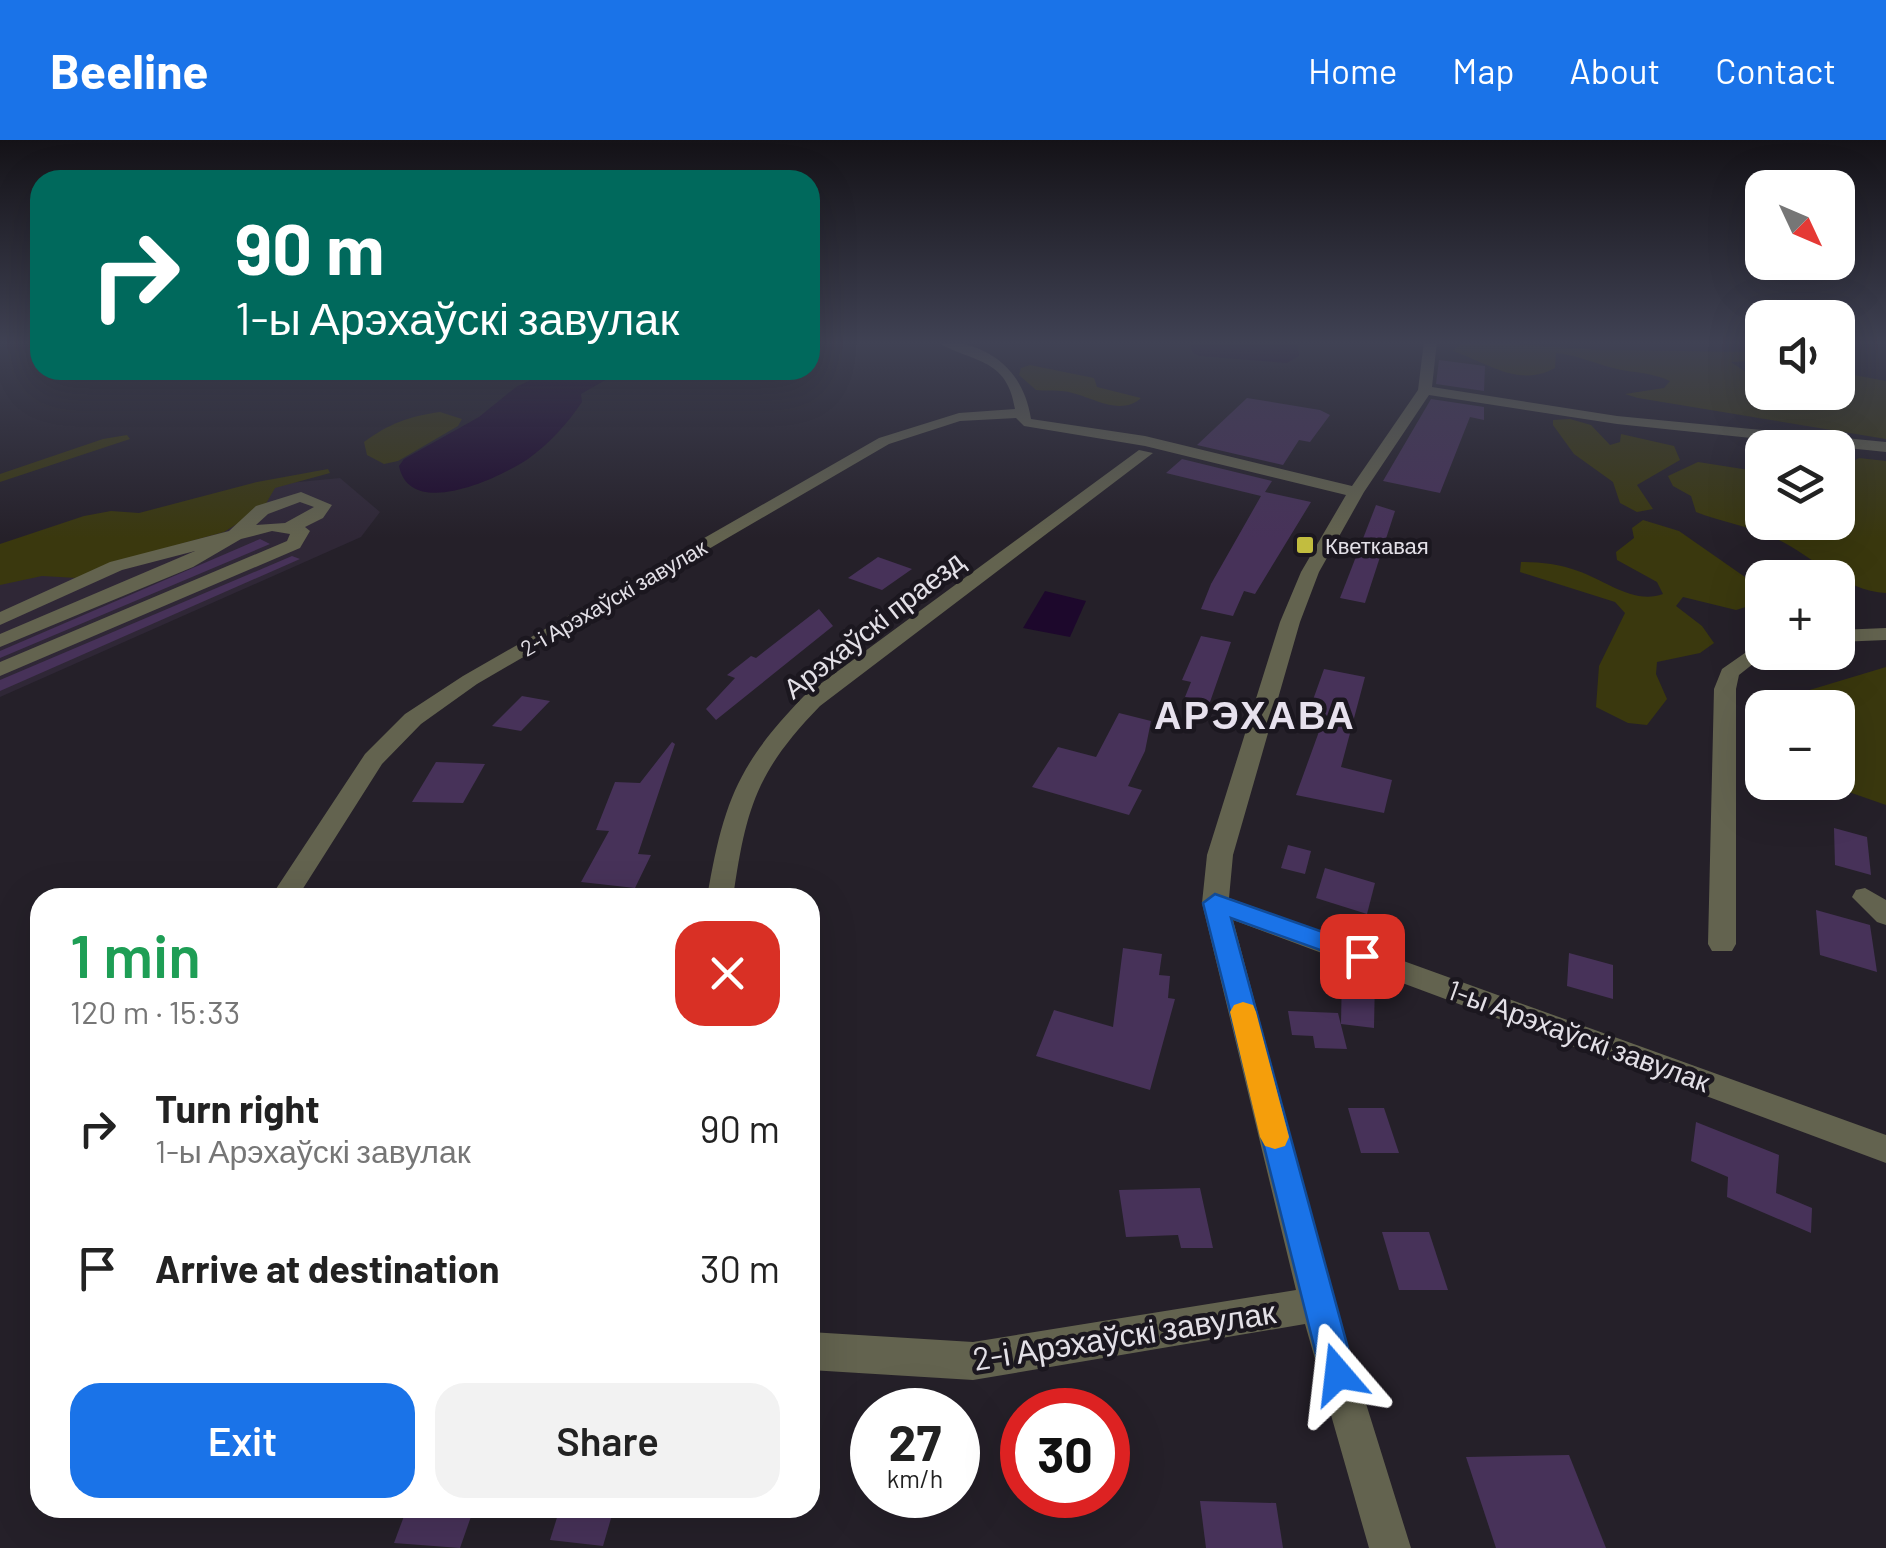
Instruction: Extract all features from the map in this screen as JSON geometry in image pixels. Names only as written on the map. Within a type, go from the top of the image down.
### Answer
[{"type":"street","points":[[1021,407],[1024,422],[1145,442],[1356,492]]},
{"type":"street","points":[[1390,1548],[1318,1304],[1215,903],[1220,855],[1290,622],[1310,572],[1356,492],[1414,407]]},
{"type":"street","points":[[1532,407],[1618,420],[1886,447]]},
{"type":"street","name":"2-і Арэхаўскі завулак","points":[[289,888],[373,759],[413,719],[470,680],[884,441],[960,418],[1023,413]]},
{"type":"street","name":"Арэхаўскі праезд","points":[[721,888],[732,815],[749,773],[777,735],[812,701],[1145,453]]},
{"type":"street","points":[[0,641],[187,563],[234,535],[262,510],[284,500],[302,498],[324,505],[317,514],[291,527]]},
{"type":"street","points":[[0,618],[58,596],[116,566],[185,545],[272,526],[300,531],[294,544],[0,670]]},
{"type":"street","points":[[1855,635],[1886,634]]},
{"type":"street","points":[[1722,944],[1724,688],[1729,673],[1745,661]]},
{"type":"street","points":[[1865,897],[1886,914]]},
{"type":"street","name":"1-ы Арэхаўскі завулак","points":[[1215,903],[1886,1149]]},
{"type":"street","name":"2-і Арэхаўскі завулак","points":[[820,1352],[973,1360],[1318,1304]]},
{"type":"shaded area","points":[[492,407],[579,407],[536,453],[497,476],[437,493],[406,482],[399,466],[404,459]]},
{"type":"shaded area","points":[[1691,407],[1855,410],[1855,407],[1886,407],[1886,439],[1855,434],[1855,430],[1832,430]]},
{"type":"shaded area","points":[[440,412],[462,419],[458,426],[398,461],[384,464],[367,455],[364,442],[382,430]]},
{"type":"shaded area","points":[[1570,419],[1591,425],[1610,445],[1620,442],[1621,434],[1674,446],[1680,460],[1637,485],[1653,509],[1637,512],[1620,503],[1613,482],[1574,454],[1553,425],[1553,420]]},
{"type":"shaded area","points":[[127,435],[130,439],[0,482],[0,474],[103,439]]},
{"type":"shaded area","points":[[1855,460],[1886,461],[1886,593],[1855,586],[1855,560],[1812,560],[1779,540],[1855,540]]},
{"type":"shaded area","points":[[1698,462],[1745,469],[1745,528],[1696,512],[1691,496],[1673,486],[1668,476]]},
{"type":"shaded area","points":[[328,469],[330,473],[275,488],[264,507],[224,532],[137,556],[77,578],[42,576],[0,585],[0,544],[84,516],[111,511],[139,513],[257,482]]},
{"type":"shaded area","points":[[340,478],[380,512],[361,537],[0,697],[0,583],[278,484]]},
{"type":"shaded area","points":[[1643,520],[1679,531],[1745,577],[1745,607],[1736,610],[1683,597],[1676,606],[1702,626],[1714,643],[1700,653],[1657,662],[1656,674],[1667,699],[1647,725],[1628,723],[1596,707],[1599,666],[1625,613],[1615,602],[1520,572],[1521,562],[1550,564],[1578,571],[1630,594],[1663,594],[1657,582],[1617,560],[1616,552],[1634,538],[1632,528]]},
{"type":"shaded area","points":[[1045,591],[1086,601],[1070,637],[1023,628]]},
{"type":"shaded area","points":[[1886,667],[1886,805],[1855,794],[1855,690],[1810,690]]},
{"type":"building","points":[[1238,407],[1300,407],[1330,415],[1310,442],[1299,440],[1283,465],[1197,445]]},
{"type":"building","points":[[1426,407],[1484,407],[1484,420],[1470,417],[1440,493],[1383,481]]},
{"type":"building","points":[[1182,459],[1272,481],[1265,492],[1311,502],[1255,594],[1244,591],[1233,616],[1201,609],[1261,496],[1166,473]]},
{"type":"building","points":[[1376,505],[1395,511],[1365,603],[1340,598]]},
{"type":"building","points":[[260,539],[270,544],[0,658],[0,651]]},
{"type":"building","points":[[292,556],[300,559],[0,691],[0,680]]},
{"type":"building","points":[[878,557],[912,569],[882,590],[848,578]]},
{"type":"building","points":[[819,609],[833,626],[716,720],[706,709],[735,678],[727,675],[751,656],[756,658]]},
{"type":"building","points":[[1201,636],[1231,642],[1210,702],[1185,697],[1191,682],[1182,680]]},
{"type":"building","points":[[1324,669],[1365,677],[1341,767],[1392,780],[1384,813],[1296,795],[1325,715],[1309,711]]},
{"type":"building","points":[[522,696],[550,701],[521,731],[492,726]]},
{"type":"building","points":[[1119,713],[1151,721],[1145,751],[1128,786],[1142,790],[1129,815],[1032,787],[1058,747],[1096,757]]},
{"type":"building","points":[[672,742],[675,744],[638,854],[651,855],[635,888],[581,882],[609,831],[596,830],[615,782],[640,783]]},
{"type":"building","points":[[436,762],[485,764],[463,803],[412,802]]},
{"type":"building","points":[[1834,828],[1867,837],[1871,875],[1835,865]]},
{"type":"building","points":[[1288,845],[1311,851],[1305,874],[1281,868]]},
{"type":"building","points":[[1325,868],[1375,883],[1367,914],[1316,898]]},
{"type":"building","points":[[1816,910],[1870,925],[1877,972],[1820,955]]},
{"type":"building","points":[[1123,948],[1162,954],[1159,975],[1170,976],[1168,998],[1175,999],[1150,1090],[1036,1056],[1054,1010],[1113,1027]]},
{"type":"building","points":[[1569,953],[1613,965],[1613,999],[1567,986]]},
{"type":"building","points":[[1342,971],[1375,978],[1374,1028],[1341,1024]]},
{"type":"building","points":[[1288,1011],[1338,1013],[1347,1049],[1315,1048],[1313,1036],[1292,1035]]},
{"type":"building","points":[[1348,1108],[1384,1108],[1399,1153],[1361,1153]]},
{"type":"building","points":[[1696,1122],[1779,1155],[1776,1193],[1812,1208],[1811,1233],[1727,1197],[1728,1177],[1691,1161]]},
{"type":"building","points":[[1200,1188],[1213,1248],[1181,1248],[1178,1235],[1126,1237],[1119,1190]]},
{"type":"building","points":[[1382,1232],[1429,1232],[1448,1290],[1399,1290]]},
{"type":"building","points":[[1569,1455],[1606,1548],[1496,1548],[1466,1457]]},
{"type":"building","points":[[1200,1501],[1276,1503],[1283,1548],[1206,1548]]},
{"type":"building","points":[[403,1518],[470,1518],[460,1548],[394,1543]]},
{"type":"building","points":[[557,1518],[611,1518],[603,1546],[550,1540]]},
{"type":"slow traffic","points":[[1243,1012],[1275,1137]]},
{"type":"place","name":"Кветкавая","points":[[1305,545]]},
{"type":"district","name":"АРЭХАВА","points":[[1255,714]]},
{"type":"route","points":[[1338,1374],[1215,903],[1362,956]]}]
